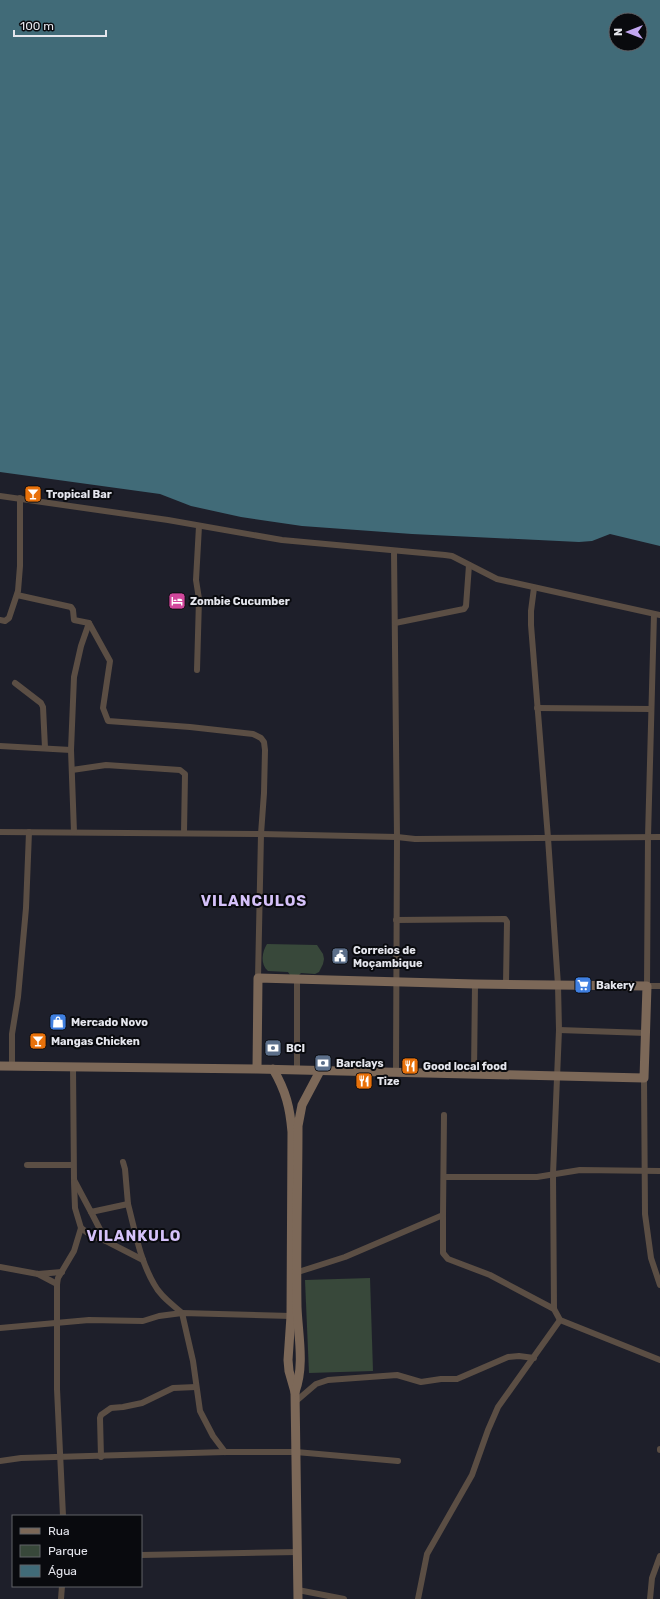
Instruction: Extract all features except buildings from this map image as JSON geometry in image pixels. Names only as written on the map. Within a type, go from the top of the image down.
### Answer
[{"type":"main road","points":[[0,1066],[257,1069],[644,1078],[647,986],[475,984],[258,978],[257,1069]]},
{"type":"main road","points":[[272,1070],[279,1080],[291,1115],[291,1316],[288,1355],[289,1370],[295,1392],[298,1594]]},
{"type":"main road","points":[[295,1392],[300,1370],[297,1306],[298,1126],[302,1105],[320,1071]]},
{"type":"main road","points":[[288,1355],[300,1356]]},
{"type":"main road","points":[[289,1370],[300,1370]]},
{"type":"street","points":[[0,496],[168,520],[282,540],[452,556],[497,579],[657,615],[651,709],[647,986],[660,986]]},
{"type":"street","points":[[0,620],[4,621],[9,618],[17,595],[20,566],[20,498]]},
{"type":"street","points":[[197,670],[200,600],[196,580],[199,526]]},
{"type":"street","points":[[394,551],[397,836],[396,1072]]},
{"type":"street","points":[[395,623],[464,609],[466,606],[469,565]]},
{"type":"street","points":[[534,588],[531,625],[558,985],[559,1030],[553,1174],[554,1309],[560,1320],[660,1360]]},
{"type":"street","points":[[17,595],[44,602],[69,606],[73,608],[74,620],[89,624],[110,661],[103,708],[108,721],[190,727],[253,734],[264,742],[264,793],[261,834],[258,978]]},
{"type":"street","points":[[74,832],[71,750],[74,677],[81,646],[89,624]]},
{"type":"street","points":[[15,682],[41,703],[43,707],[45,748]]},
{"type":"street","points":[[537,708],[651,709]]},
{"type":"street","points":[[0,746],[71,750]]},
{"type":"street","points":[[72,770],[106,765],[180,770],[185,774],[184,833]]},
{"type":"street","points":[[0,832],[397,836],[415,839],[660,837]]},
{"type":"street","points":[[12,1066],[12,1034],[18,998],[26,908],[29,832]]},
{"type":"street","points":[[396,920],[505,919],[507,922],[506,984]]},
{"type":"street","points":[[297,980],[297,1070]]},
{"type":"street","points":[[474,1074],[475,984]]},
{"type":"street","points":[[559,1030],[646,1032]]},
{"type":"street","points":[[63,1515],[61,1503],[61,1458],[57,1389],[57,1284],[74,1250],[81,1228],[75,1208],[73,1165],[73,1067]]},
{"type":"street","points":[[644,1078],[645,1214],[651,1258],[660,1285]]},
{"type":"street","points":[[444,1115],[443,1253],[448,1259],[490,1275],[554,1309]]},
{"type":"street","points":[[123,1162],[128,1204],[143,1260],[159,1292],[182,1313],[194,1361],[200,1411],[213,1436],[225,1452]]},
{"type":"street","points":[[27,1165],[73,1165]]},
{"type":"street","points":[[444,1177],[537,1177],[580,1170],[660,1171]]},
{"type":"street","points":[[74,1180],[106,1241]]},
{"type":"street","points":[[91,1212],[128,1204]]},
{"type":"street","points":[[298,1272],[345,1257],[443,1215]]},
{"type":"street","points":[[81,1228],[92,1236],[106,1241],[143,1260]]},
{"type":"street","points":[[0,1267],[38,1274],[62,1272]]},
{"type":"street","points":[[38,1274],[57,1284]]},
{"type":"street","points":[[0,1328],[89,1320],[144,1321],[159,1316],[182,1313],[291,1316]]},
{"type":"street","points":[[418,1599],[427,1554],[472,1475],[498,1407],[560,1320]]},
{"type":"street","points":[[295,1402],[316,1384],[328,1380],[396,1375],[421,1382],[441,1379],[457,1379],[508,1357],[519,1356],[534,1358]]},
{"type":"street","points":[[101,1457],[100,1418],[108,1409],[142,1402],[173,1388],[196,1387]]},
{"type":"street","points":[[0,1461],[21,1458],[101,1457],[225,1452],[296,1452],[398,1461]]},
{"type":"street","points":[[142,1555],[298,1552]]},
{"type":"street","points":[[650,1599],[652,1578],[660,1556]]},
{"type":"street","points":[[61,1599],[62,1587]]},
{"type":"street","points":[[298,1594],[344,1599]]},
{"type":"green space","points":[[267,944],[317,945],[323,954],[323,964],[319,972],[315,974],[301,973],[299,975],[290,975],[288,972],[268,971],[265,968],[263,961],[264,951]]},
{"type":"green space","points":[[370,1278],[373,1371],[309,1373],[305,1280]]},
{"type":"water","points":[[0,0],[660,0],[660,546],[610,534],[592,541],[579,542],[412,534],[302,526],[241,517],[191,506],[160,494],[0,472]]},
{"type":"place","name":"Tropical Bar","points":[[33,494]]},
{"type":"place","name":"Zombie Cucumber","points":[[177,601]]},
{"type":"place","name":"Correios de Moçambique","points":[[340,956]]},
{"type":"place","name":"Bakery","points":[[583,985]]},
{"type":"place","name":"Mercado Novo","points":[[58,1022]]},
{"type":"place","name":"Mangas Chicken","points":[[38,1041]]},
{"type":"place","name":"BCI","points":[[273,1048]]},
{"type":"place","name":"Barclays","points":[[323,1063]]},
{"type":"place","name":"Good local food","points":[[410,1066]]},
{"type":"place","name":"Tize","points":[[364,1081]]},
{"type":"district","name":"VILANCULOS","points":[[254,901]]},
{"type":"district","name":"VILANKULO","points":[[134,1236]]}]
